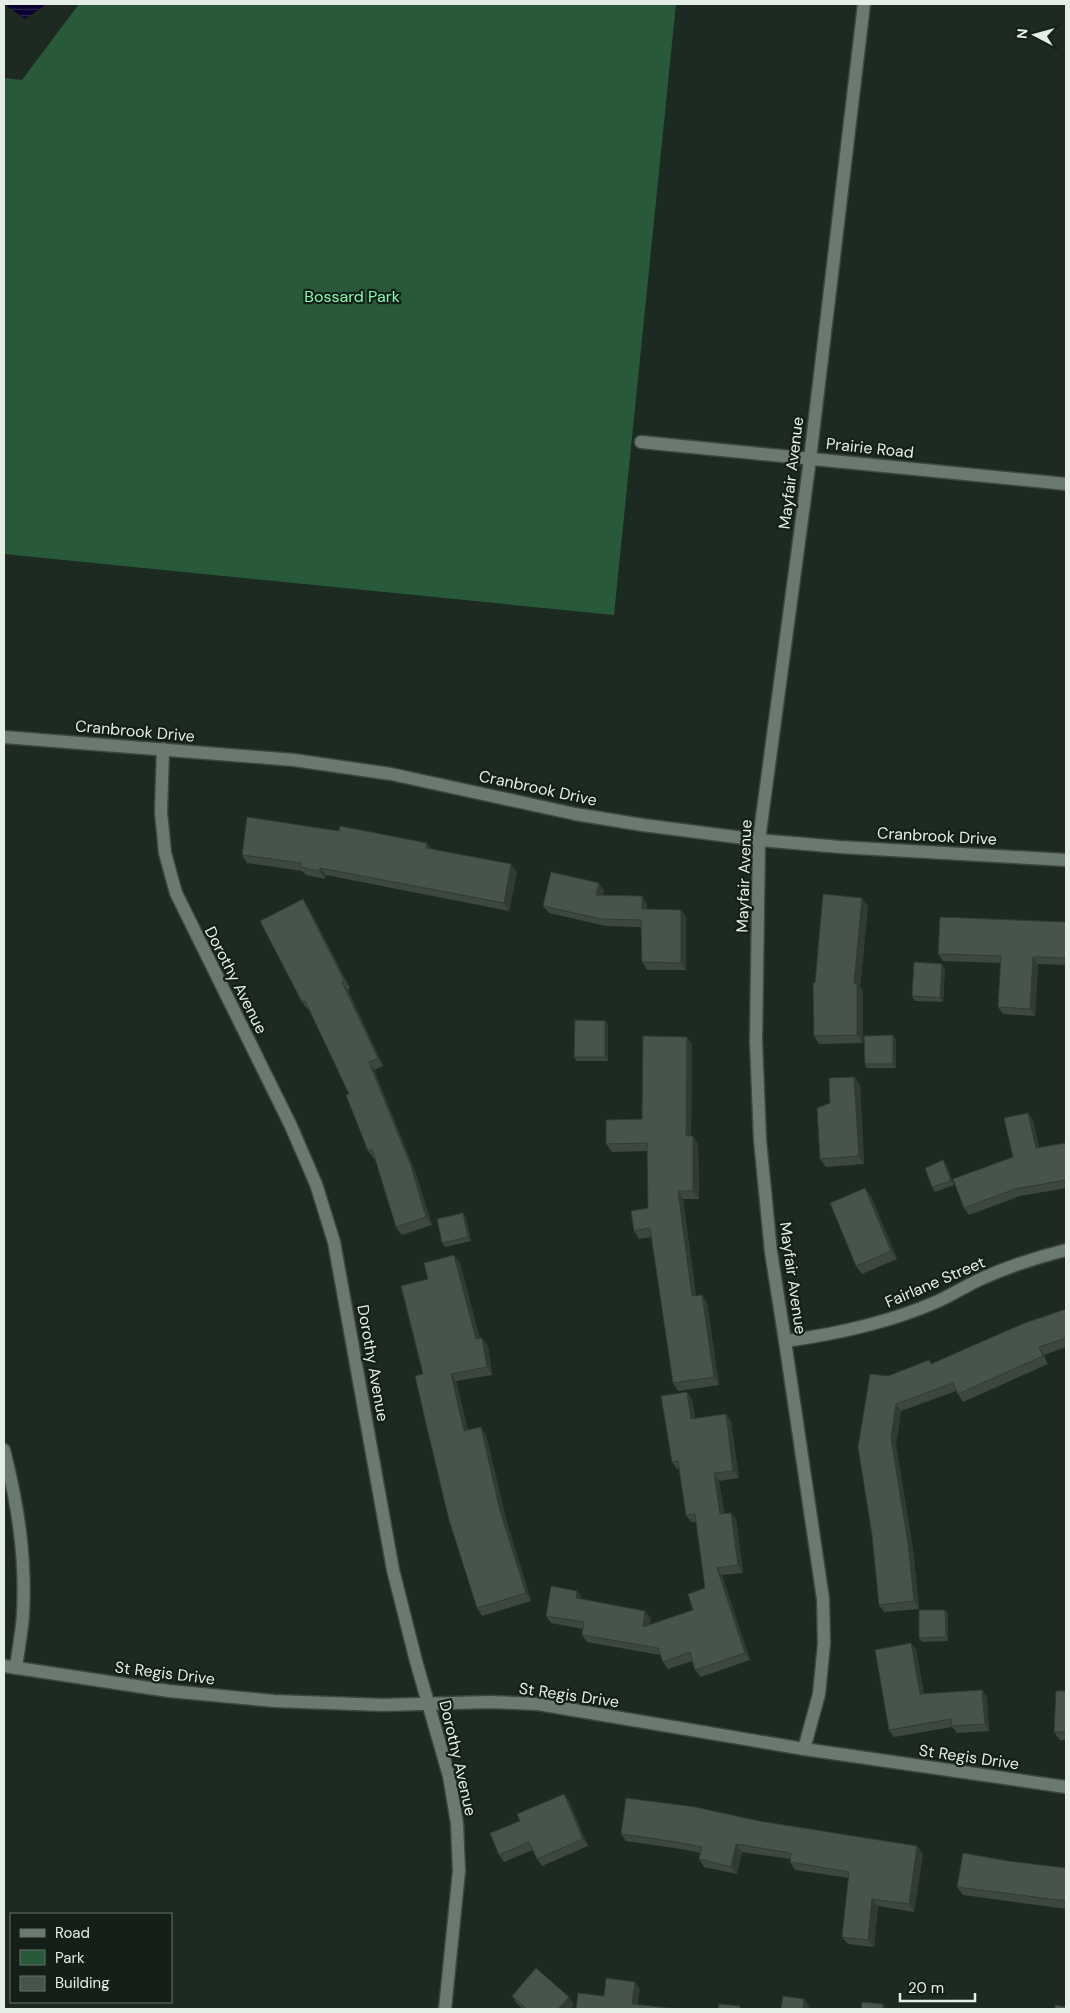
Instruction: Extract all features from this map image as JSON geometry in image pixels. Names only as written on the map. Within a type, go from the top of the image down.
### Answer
[{"type":"street","name":"Mayfair Avenue","points":[[804,1750],[819,1694],[824,1644],[822,1599],[786,1341],[771,1252],[760,1140],[756,1040],[760,840],[810,459],[864,4]]},
{"type":"street","name":"Prairie Road","points":[[641,442],[1066,484]]},
{"type":"street","name":"Cranbrook Drive","points":[[4,737],[294,760],[391,774],[575,814],[760,840],[840,847],[1066,860]]},
{"type":"street","name":"Dorothy Avenue","points":[[163,749],[161,812],[165,853],[176,893],[291,1126],[316,1184],[334,1242],[393,1570],[449,1776],[457,1823],[459,1871],[446,2009]]},
{"type":"street","name":"Fairlane Street","points":[[786,1341],[818,1337],[878,1323],[935,1302],[984,1278],[1039,1257],[1066,1250]]},
{"type":"street","points":[[4,1450],[20,1519],[24,1566],[23,1616],[10,1667]]},
{"type":"street","name":"St Regis Drive","points":[[10,1667],[170,1691],[274,1701],[382,1705],[488,1702],[538,1704],[804,1750],[1066,1787]]},
{"type":"green space","name":"Bossard Park","points":[[79,4],[676,4],[614,615],[4,554],[4,78],[22,80]]},
{"type":"shaded area","points":[[4,4],[47,4],[25,19]]},
{"type":"building","points":[[247,817],[339,831],[340,826],[427,843],[426,848],[511,864],[504,903],[320,868],[320,871],[300,867],[301,863],[242,855]]},
{"type":"building","points":[[551,872],[599,883],[596,895],[642,896],[642,909],[681,910],[681,963],[642,962],[641,920],[601,919],[543,906]]},
{"type":"building","points":[[823,894],[862,898],[854,983],[857,983],[857,1035],[814,1036],[813,983],[815,983]]},
{"type":"building","points":[[303,899],[344,980],[342,982],[378,1058],[369,1062],[411,1166],[426,1217],[396,1227],[372,1149],[368,1151],[346,1095],[349,1094],[305,1001],[302,1002],[260,921]]},
{"type":"building","points":[[940,917],[1066,922],[1066,958],[1033,957],[1030,1009],[998,1007],[1001,956],[938,954]]},
{"type":"building","points":[[914,962],[942,964],[940,998],[912,996]]},
{"type":"building","points":[[575,1020],[605,1021],[605,1057],[574,1057]]},
{"type":"building","points":[[893,1035],[893,1064],[865,1064],[864,1036]]},
{"type":"building","points":[[643,1036],[687,1037],[686,1136],[693,1136],[693,1191],[678,1191],[692,1296],[702,1295],[714,1377],[673,1383],[650,1228],[634,1231],[631,1211],[648,1208],[647,1143],[606,1144],[606,1120],[642,1119]]},
{"type":"building","points":[[854,1077],[859,1156],[820,1159],[817,1108],[830,1103],[829,1078]]},
{"type":"building","points":[[1028,1113],[1036,1148],[1066,1143],[1066,1180],[1015,1189],[964,1208],[953,1179],[1013,1157],[1004,1118]]},
{"type":"building","points":[[943,1160],[951,1181],[932,1187],[925,1168]]},
{"type":"building","points":[[865,1188],[891,1251],[856,1266],[830,1203]]},
{"type":"building","points":[[463,1213],[468,1237],[442,1243],[437,1219]]},
{"type":"building","points":[[454,1255],[476,1339],[482,1338],[487,1367],[451,1374],[464,1431],[481,1427],[500,1511],[526,1593],[477,1608],[449,1520],[427,1428],[415,1376],[423,1374],[401,1286],[428,1279],[424,1263]]},
{"type":"building","points":[[1066,1309],[1066,1338],[1039,1347],[1043,1356],[958,1394],[953,1383],[896,1404],[891,1438],[908,1543],[914,1601],[879,1605],[872,1535],[858,1447],[870,1374],[888,1376],[929,1360],[931,1364],[1022,1324]]},
{"type":"building","points":[[687,1392],[691,1419],[726,1414],[733,1471],[714,1473],[720,1514],[731,1513],[738,1565],[717,1568],[745,1653],[695,1670],[690,1652],[663,1662],[658,1648],[582,1635],[584,1622],[546,1616],[551,1586],[577,1591],[576,1598],[645,1611],[643,1627],[693,1610],[688,1594],[705,1588],[695,1514],[686,1515],[678,1461],[672,1462],[661,1396]]},
{"type":"building","points":[[919,1610],[945,1610],[946,1637],[919,1638]]},
{"type":"building","points":[[911,1643],[920,1694],[982,1690],[985,1724],[952,1726],[951,1719],[889,1730],[875,1650]]},
{"type":"building","points":[[1056,1691],[1066,1691],[1066,1732],[1054,1732]]},
{"type":"building","points":[[564,1794],[583,1839],[537,1859],[529,1842],[499,1855],[490,1833],[520,1821],[517,1814]]},
{"type":"building","points":[[626,1798],[695,1807],[759,1821],[917,1846],[909,1904],[872,1899],[868,1940],[842,1937],[849,1872],[790,1862],[791,1853],[736,1844],[731,1867],[699,1859],[702,1847],[621,1834]]},
{"type":"building","points":[[963,1853],[1066,1868],[1066,1901],[957,1887]]},
{"type":"building","points":[[536,1968],[569,1997],[558,2009],[527,2009],[512,1996]]},
{"type":"building","points":[[606,1978],[635,1982],[632,2004],[679,2009],[576,2009],[578,1993],[604,1996]]},
{"type":"building","points":[[783,1996],[804,1999],[803,2009],[781,2009]]},
{"type":"building","points":[[862,2002],[883,2004],[882,2009],[861,2009]]},
{"type":"building","points":[[719,2004],[740,2006],[740,2009],[718,2009]]},
{"type":"building","points":[[1055,2005],[1066,2007],[1066,2009],[1055,2009]]}]
